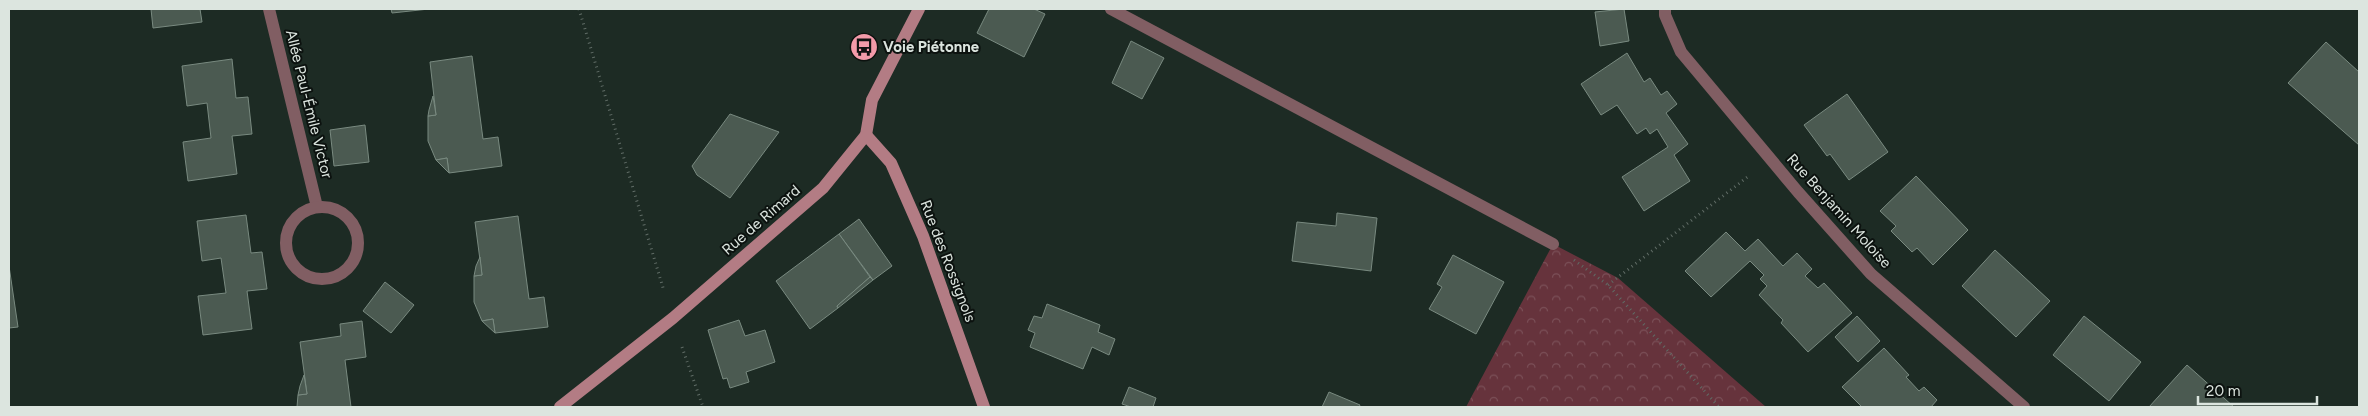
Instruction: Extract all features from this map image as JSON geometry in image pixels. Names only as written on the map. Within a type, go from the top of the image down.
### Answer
[{"type":"street","name":"Allée Paul-Émile Victor","points":[[269,9],[317,207]]},
{"type":"street","points":[[866,136],[872,100],[918,9]]},
{"type":"street","points":[[1111,9],[1553,244]]},
{"type":"street","name":"Rue Benjamin Moloise","points":[[1665,9],[1665,16],[1681,52],[1770,159],[1871,274],[2024,407]]},
{"type":"street","name":"Rue de Rimard","points":[[560,407],[673,318],[823,188],[866,136]]},
{"type":"street","name":"Rue des Rossignols","points":[[866,136],[891,163],[919,227],[984,407]]},
{"type":"street","points":[[317,207],[341,212],[349,220],[357,236],[357,254],[352,264],[343,273],[321,280],[309,277],[299,271],[291,262],[287,251],[286,239],[289,227],[297,218],[306,211],[317,207]]},
{"type":"path","points":[[579,9],[673,318],[703,407]]},
{"type":"path","points":[[1608,285],[1770,159]]},
{"type":"path","points":[[1553,244],[1608,285],[1719,407]]},
{"type":"green space","points":[[1553,244],[1618,278],[1766,407],[1466,407]]},
{"type":"building","points":[[151,9],[200,9],[202,22],[153,28]]},
{"type":"building","points":[[391,9],[429,9],[392,13]]},
{"type":"building","points":[[989,9],[1034,9],[1045,14],[1024,57],[977,33]]},
{"type":"building","points":[[1624,9],[1629,41],[1600,46],[1595,12]]},
{"type":"building","points":[[1131,41],[1164,58],[1142,99],[1112,83]]},
{"type":"building","points":[[2326,42],[2359,72],[2359,145],[2288,83]]},
{"type":"building","points":[[1627,53],[1644,82],[1650,78],[1661,95],[1667,91],[1677,104],[1666,113],[1688,144],[1674,155],[1690,181],[1644,211],[1622,177],[1668,147],[1657,129],[1650,134],[1646,128],[1637,134],[1617,105],[1601,115],[1581,84]]},
{"type":"building","points":[[472,56],[483,139],[498,137],[502,166],[449,173],[447,158],[436,160],[428,141],[428,116],[436,115],[430,62]]},
{"type":"building","points":[[232,59],[236,98],[248,97],[252,134],[232,136],[237,174],[188,181],[183,142],[211,138],[207,103],[187,106],[182,66]]},
{"type":"building","points":[[1847,94],[1888,152],[1849,180],[1830,154],[1827,156],[1804,125]]},
{"type":"building","points":[[433,96],[436,115],[428,116],[429,110]]},
{"type":"building","points":[[730,114],[779,132],[730,198],[697,175],[692,166]]},
{"type":"building","points":[[365,125],[369,162],[334,166],[330,130]]},
{"type":"building","points":[[447,158],[449,173],[436,160]]},
{"type":"building","points":[[1916,176],[1968,230],[1933,265],[1917,248],[1912,252],[1891,231],[1896,226],[1880,211]]},
{"type":"building","points":[[1337,213],[1377,218],[1371,271],[1292,261],[1297,222],[1336,226]]},
{"type":"building","points":[[246,215],[251,253],[262,252],[267,289],[247,291],[252,329],[203,335],[198,296],[226,293],[221,258],[202,261],[197,221]]},
{"type":"building","points":[[518,216],[529,299],[544,297],[548,327],[495,333],[493,319],[482,321],[474,302],[474,276],[482,275],[475,222]]},
{"type":"building","points":[[859,219],[892,266],[873,280],[839,234]]},
{"type":"building","points":[[1726,232],[1745,251],[1758,239],[1783,266],[1797,253],[1812,269],[1805,276],[1818,288],[1824,283],[1852,313],[1808,352],[1781,323],[1783,320],[1759,295],[1767,286],[1760,279],[1764,275],[1750,261],[1711,297],[1685,271]]},
{"type":"building","points":[[839,234],[870,277],[837,306],[838,308],[810,329],[776,281]]},
{"type":"building","points":[[1995,250],[2050,301],[2016,337],[1962,286]]},
{"type":"building","points":[[1453,255],[1504,282],[1476,334],[1429,309],[1442,287],[1437,284]]},
{"type":"building","points":[[480,257],[482,275],[474,276],[476,266]]},
{"type":"building","points":[[9,266],[18,327],[9,328]]},
{"type":"building","points":[[870,277],[873,280],[838,308],[837,306]]},
{"type":"building","points":[[385,282],[414,305],[391,333],[363,311]]},
{"type":"building","points":[[1047,304],[1100,325],[1098,332],[1115,339],[1109,355],[1092,347],[1083,369],[1030,347],[1035,333],[1028,330],[1034,316],[1042,318]]},
{"type":"building","points":[[1857,316],[1880,341],[1858,362],[1835,337]]},
{"type":"building","points":[[2084,316],[2141,362],[2109,401],[2053,355]]},
{"type":"building","points":[[493,319],[495,333],[482,321]]},
{"type":"building","points":[[739,320],[745,336],[765,330],[775,362],[746,372],[749,382],[730,388],[727,378],[723,379],[708,330]]},
{"type":"building","points":[[362,321],[366,357],[345,360],[351,407],[297,407],[298,395],[307,394],[300,342],[341,336],[340,324]]},
{"type":"building","points":[[1884,348],[1909,375],[1906,377],[1919,391],[1924,387],[1937,400],[1931,407],[1862,407],[1842,387]]},
{"type":"building","points":[[2187,365],[2234,407],[2149,407]]},
{"type":"building","points":[[304,375],[307,394],[298,395],[300,386]]},
{"type":"building","points":[[1129,387],[1156,398],[1153,407],[1131,407],[1122,404]]},
{"type":"building","points":[[1329,392],[1360,405],[1359,407],[1322,407]]},
{"type":"place","name":"Voie Piétonne","points":[[864,47]]}]
